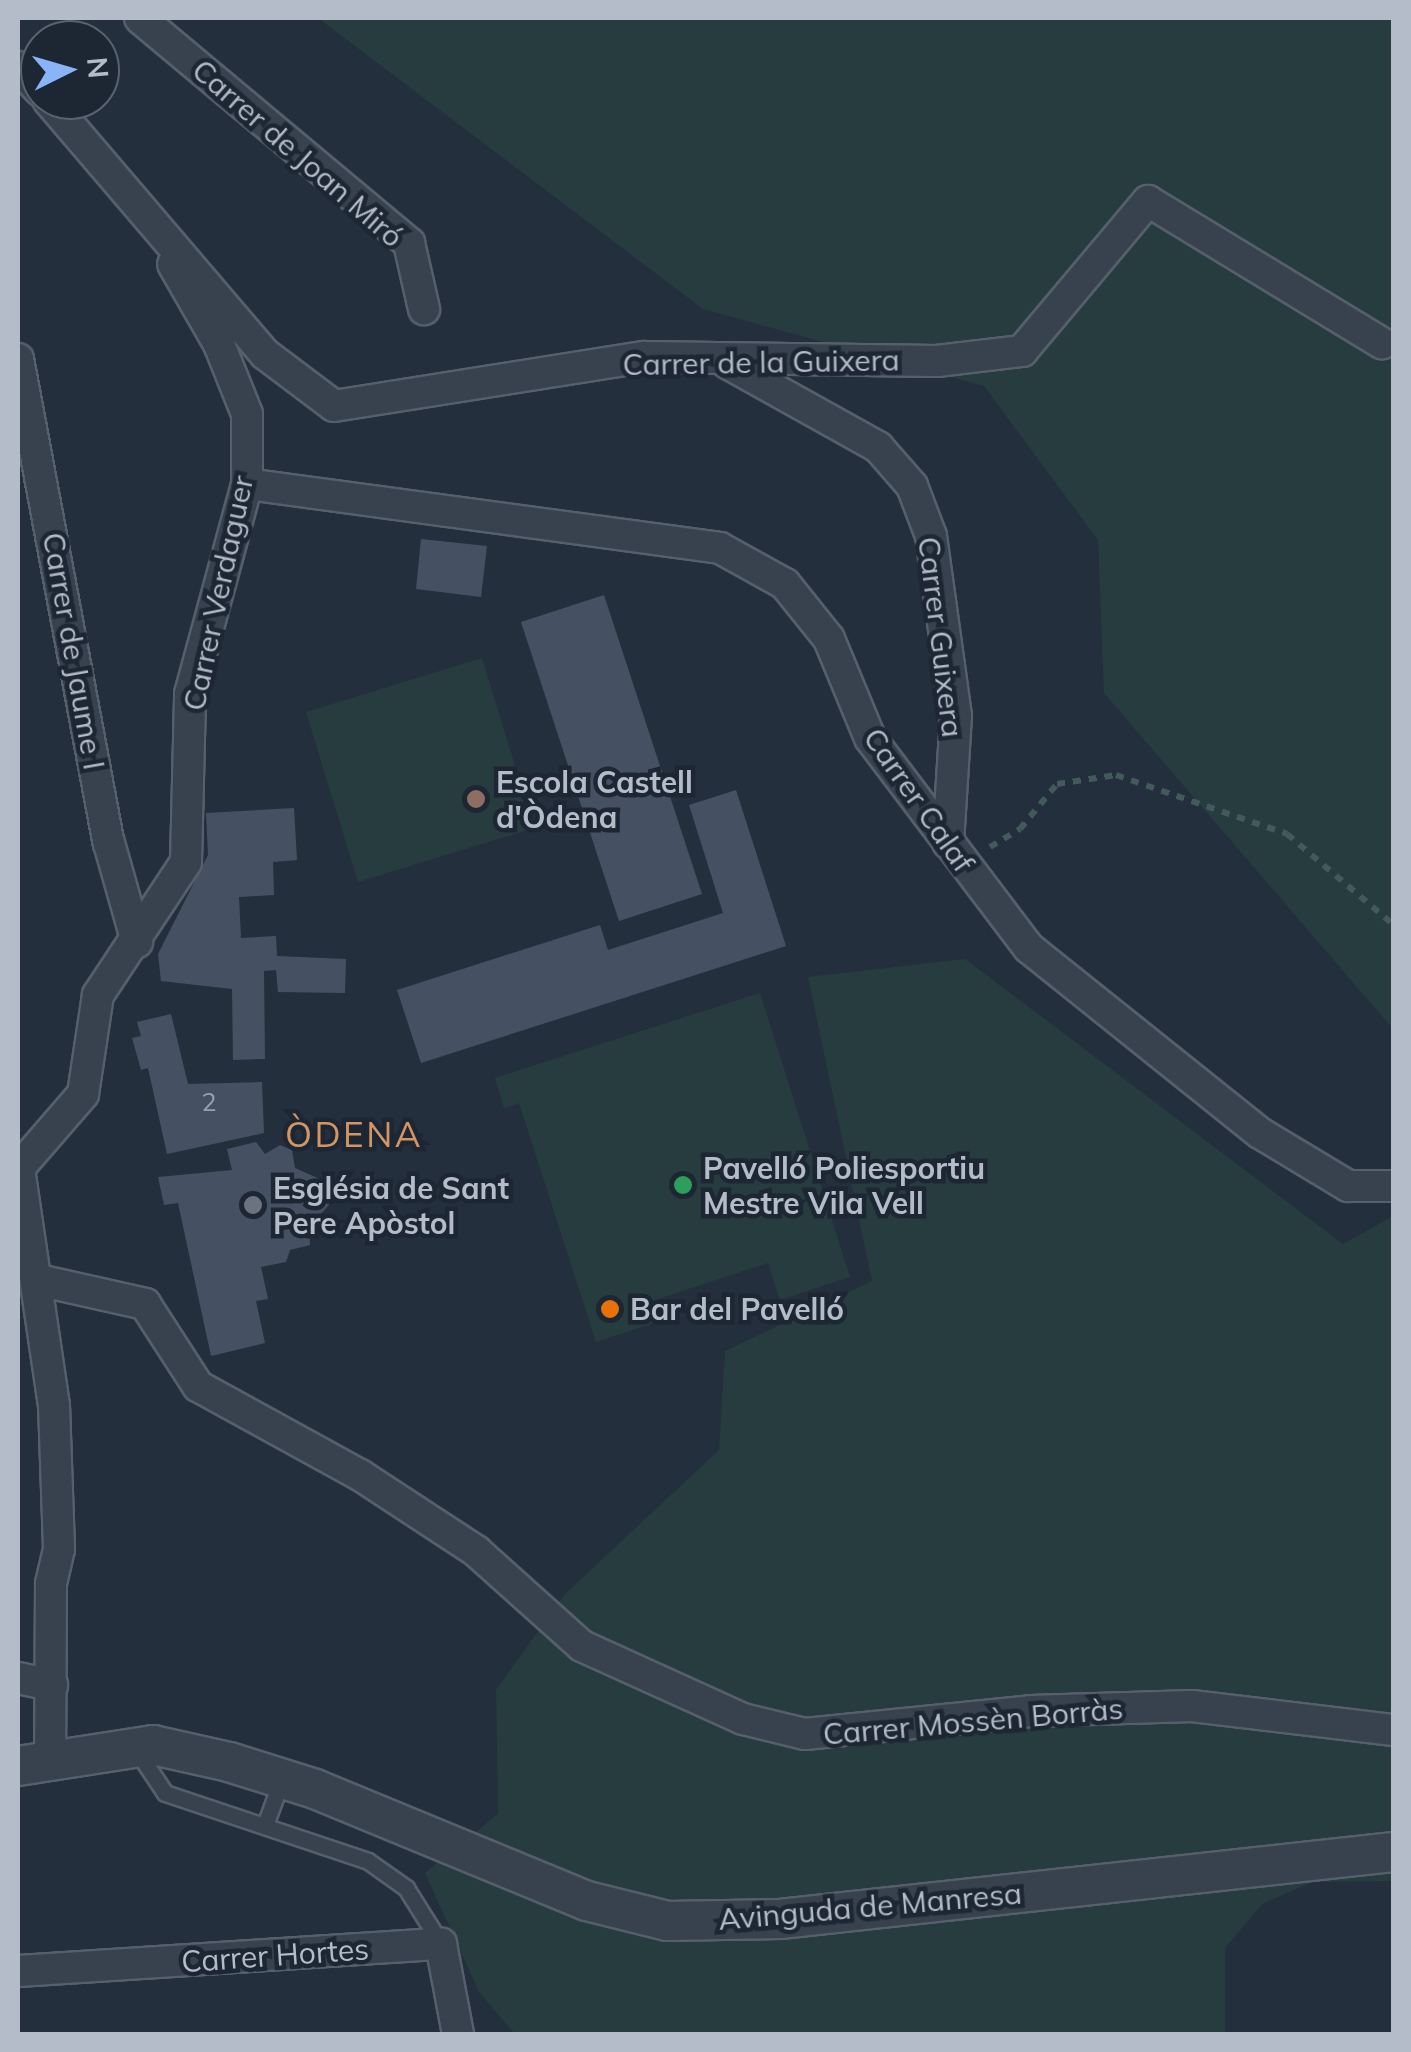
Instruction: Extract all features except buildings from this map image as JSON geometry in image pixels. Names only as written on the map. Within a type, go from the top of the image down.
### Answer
[{"type":"street","name":"Carrer de Joan Miró","points":[[140,18],[409,243],[424,308]]},
{"type":"street","name":"Carrer de la Guixera","points":[[65,120],[264,354],[334,406],[644,357],[937,361],[1022,352],[1148,201],[1382,343]]},
{"type":"street","name":"Carrer Verdaguer","points":[[18,1165],[83,1094],[98,995],[137,942],[186,862],[190,694],[246,484],[247,414],[158,227]]},
{"type":"street","name":"Carrer de Jaume I","points":[[18,359],[110,843],[137,942]]},
{"type":"street","name":"Carrer Guixera","points":[[720,360],[878,447],[912,486],[934,550],[956,716],[956,854]]},
{"type":"street","name":"Carrer Calaf","points":[[246,484],[720,548],[786,584],[829,640],[870,738],[1029,948],[1260,1132],[1348,1186],[1394,1186]]},
{"type":"street","points":[[18,1165],[28,1284],[54,1405],[59,1549],[51,1584],[52,1685],[34,1763]]},
{"type":"street","name":"Carrer Mossèn Borràs","points":[[28,1284],[144,1304],[198,1386],[360,1475],[476,1550],[582,1646],[743,1719],[805,1734],[1031,1711],[1192,1706],[1394,1730]]},
{"type":"street","points":[[18,1678],[52,1685]]},
{"type":"street","name":"Avinguda de Manresa","points":[[34,1763],[153,1745],[282,1779],[587,1901],[668,1921],[780,1919],[1394,1852]]},
{"type":"street","points":[[441,1944],[459,2034]]},
{"type":"street","name":"Carrer Hortes","points":[[18,1971],[441,1944]]},
{"type":"lane","points":[[135,1748],[165,1792],[368,1862],[406,1888],[441,1944]]},
{"type":"lane","points":[[265,1826],[282,1779]]},
{"type":"path","points":[[956,854],[1020,829],[1058,784],[1116,775],[1288,834],[1394,925]]},
{"type":"green space","points":[[318,18],[1393,18],[1393,1029],[1104,693],[1098,540],[984,386],[703,309]]},
{"type":"green space","points":[[482,658],[534,828],[358,882],[306,712]]},
{"type":"green space","points":[[965,959],[1343,1244],[1393,1216],[1393,1881],[1312,1882],[1262,1904],[1225,1948],[1225,2034],[515,2034],[479,1992],[425,1873],[498,1814],[496,1690],[564,1595],[719,1450],[725,1351],[872,1281],[808,977]]},
{"type":"green space","name":"Pavelló Poliesportiu Mestre Vila Vell","points":[[760,993],[850,1277],[780,1300],[768,1263],[658,1299],[663,1320],[596,1342],[519,1103],[504,1108],[495,1078]]},
{"type":"place","name":"Escola Castell d'Òdena","points":[[476,799]]},
{"type":"place","name":"Pavelló Poliesportiu Mestre Vila Vell","points":[[683,1185]]},
{"type":"place","name":"Església de Sant Pere Apòstol","points":[[253,1205]]},
{"type":"place","name":"Bar del Pavelló","points":[[610,1309]]},
{"type":"district","name":"ÒDENA","points":[[354,1134]]}]
